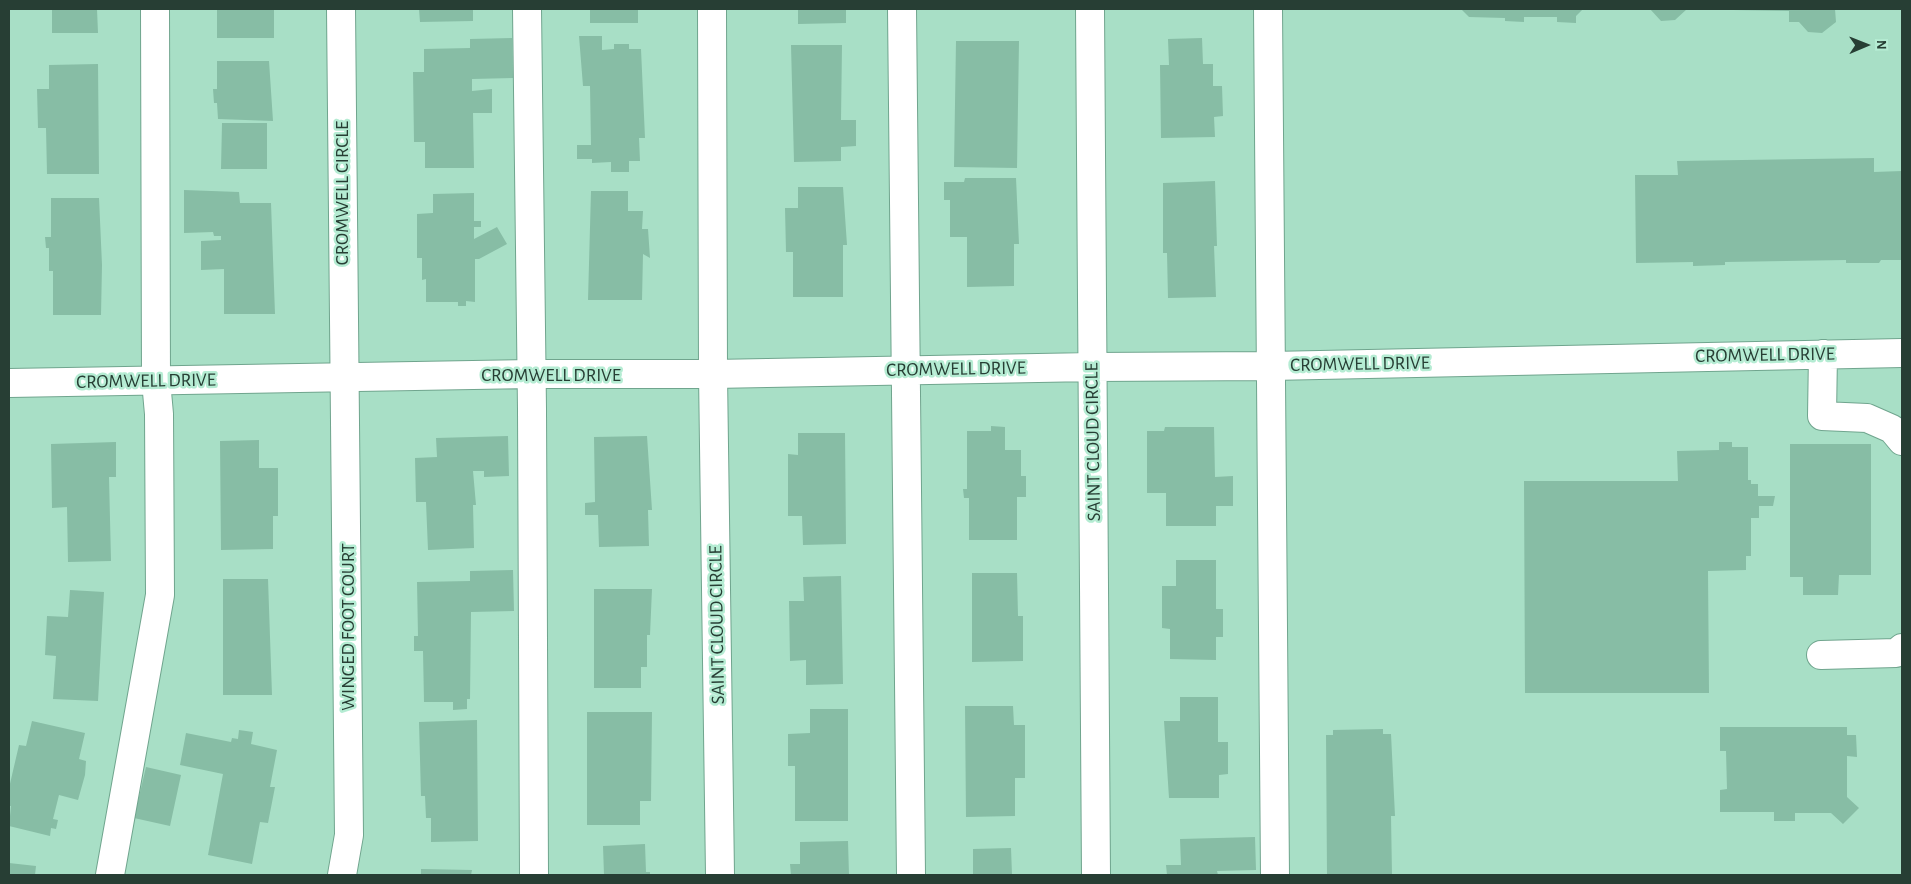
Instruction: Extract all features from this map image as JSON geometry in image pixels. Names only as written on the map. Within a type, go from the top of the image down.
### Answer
[{"type":"street","points":[[110,875],[160,595],[156,381],[155,9]]},
{"type":"street","name":"CROMWELL CIRCLE","points":[[341,9],[343,377]]},
{"type":"street","points":[[528,9],[534,875]]},
{"type":"street","points":[[712,9],[713,374]]},
{"type":"street","points":[[902,9],[911,875]]},
{"type":"street","name":"SAINT CLOUD CIRCLE","points":[[1090,9],[1096,875]]},
{"type":"street","points":[[1268,9],[1275,875]]},
{"type":"street","name":"CROMWELL DRIVE","points":[[9,383],[530,374],[713,374],[1092,367],[1271,366],[1902,353]]},
{"type":"street","points":[[1823,354],[1822,416],[1867,418],[1892,429],[1902,441]]},
{"type":"street","name":"SAINT CLOUD CIRCLE","points":[[713,374],[720,875]]},
{"type":"street","name":"WINGED FOOT COURT","points":[[342,875],[349,835],[346,407],[343,377]]},
{"type":"street","points":[[1821,655],[1896,653],[1902,648]]},
{"type":"building","points":[[52,9],[97,9],[98,33],[52,33]]},
{"type":"building","points":[[217,9],[274,9],[274,38],[217,38]]},
{"type":"building","points":[[419,9],[473,9],[473,21],[420,22]]},
{"type":"building","points":[[590,9],[638,9],[638,23],[590,23]]},
{"type":"building","points":[[798,9],[846,9],[846,23],[798,24]]},
{"type":"building","points":[[1461,9],[1583,9],[1576,16],[1576,23],[1557,22],[1557,17],[1524,17],[1524,22],[1505,21],[1505,18],[1469,17]]},
{"type":"building","points":[[1650,9],[1687,9],[1675,20],[1661,21]]},
{"type":"building","points":[[1733,9],[1835,9],[1836,22],[1822,33],[1808,32],[1799,22],[1789,22],[1789,11]]},
{"type":"building","points":[[579,36],[602,36],[602,50],[614,49],[614,44],[629,44],[629,49],[641,49],[645,138],[639,138],[640,161],[629,161],[629,172],[611,172],[611,162],[592,163],[592,159],[577,159],[577,145],[591,145],[590,86],[583,86]]},
{"type":"building","points":[[512,38],[513,78],[472,79],[472,91],[492,89],[492,113],[473,113],[474,168],[425,168],[425,142],[414,142],[413,72],[424,72],[424,49],[470,48],[470,39]]},
{"type":"building","points":[[1202,38],[1203,64],[1213,64],[1213,86],[1222,86],[1223,116],[1214,117],[1215,137],[1161,138],[1160,65],[1169,65],[1168,39]]},
{"type":"building","points":[[956,41],[1019,41],[1017,168],[954,167]]},
{"type":"building","points":[[791,45],[842,45],[841,120],[856,120],[856,146],[841,147],[841,161],[794,162]]},
{"type":"building","points":[[217,61],[269,61],[273,121],[218,119],[217,103],[214,103],[213,89],[217,89]]},
{"type":"building","points":[[98,64],[99,174],[47,174],[46,128],[38,128],[37,89],[49,89],[49,65]]},
{"type":"building","points":[[222,123],[267,123],[267,169],[221,169]]},
{"type":"building","points":[[1874,158],[1874,172],[1902,171],[1902,260],[1881,260],[1879,263],[1846,263],[1846,260],[1725,262],[1725,265],[1693,266],[1693,262],[1636,263],[1635,175],[1678,175],[1677,161]]},
{"type":"building","points":[[965,178],[1016,178],[1019,244],[1014,244],[1014,286],[967,287],[967,237],[950,237],[950,200],[944,200],[944,182],[964,182]]},
{"type":"building","points":[[1215,181],[1217,246],[1214,246],[1216,297],[1168,298],[1167,253],[1163,253],[1163,183]]},
{"type":"building","points":[[798,187],[843,187],[847,245],[843,245],[843,297],[793,297],[793,252],[786,252],[785,208],[798,208]]},
{"type":"building","points":[[184,190],[239,192],[240,203],[271,203],[275,314],[224,314],[224,269],[201,270],[201,241],[221,240],[221,236],[214,236],[213,232],[184,233]]},
{"type":"building","points":[[591,191],[628,191],[628,211],[643,211],[642,229],[648,229],[650,258],[643,254],[642,300],[588,300]]},
{"type":"building","points":[[474,193],[474,221],[481,221],[481,227],[474,227],[474,239],[497,227],[507,244],[479,259],[475,259],[475,302],[466,301],[466,306],[458,306],[458,302],[426,302],[426,279],[422,280],[422,258],[417,258],[417,214],[433,213],[433,194]]},
{"type":"building","points":[[51,198],[99,198],[102,265],[101,315],[53,315],[53,271],[49,271],[49,248],[46,248],[45,237],[51,237]]},
{"type":"building","points":[[991,426],[1005,427],[1005,450],[1021,450],[1021,476],[1026,476],[1026,497],[1017,497],[1017,540],[969,540],[969,498],[964,498],[963,489],[967,489],[967,431],[991,431]]},
{"type":"building","points":[[1165,427],[1214,427],[1215,477],[1233,476],[1233,506],[1216,506],[1216,526],[1166,526],[1166,493],[1147,493],[1147,431],[1164,431]]},
{"type":"building","points":[[798,433],[845,433],[846,544],[803,545],[802,516],[788,516],[788,454],[798,455]]},
{"type":"building","points":[[508,436],[509,476],[484,477],[484,471],[473,471],[476,505],[473,505],[474,548],[428,550],[426,502],[416,502],[415,458],[437,457],[436,438]]},
{"type":"building","points":[[647,436],[652,510],[648,510],[649,546],[599,547],[598,515],[585,515],[585,503],[595,502],[594,437]]},
{"type":"building","points":[[259,440],[259,468],[278,468],[278,516],[273,516],[273,549],[221,550],[220,441]]},
{"type":"building","points":[[116,442],[116,477],[109,477],[111,561],[68,562],[67,507],[52,508],[51,444]]},
{"type":"building","points":[[1719,442],[1732,442],[1732,447],[1748,447],[1748,480],[1751,480],[1751,484],[1758,484],[1758,496],[1775,496],[1773,506],[1759,506],[1759,518],[1751,518],[1751,556],[1746,556],[1746,570],[1708,571],[1709,693],[1525,693],[1524,481],[1678,481],[1677,451],[1719,450]]},
{"type":"building","points":[[1790,444],[1871,444],[1871,575],[1839,575],[1838,595],[1803,595],[1803,577],[1790,577]]},
{"type":"building","points":[[1176,560],[1216,560],[1216,609],[1223,609],[1223,637],[1216,637],[1216,660],[1170,659],[1170,629],[1162,628],[1162,586],[1176,586]]},
{"type":"building","points":[[513,570],[514,611],[471,612],[470,699],[467,699],[467,709],[453,710],[453,702],[424,702],[423,651],[414,651],[414,636],[418,636],[417,582],[470,581],[470,571]]},
{"type":"building","points":[[972,573],[1017,573],[1018,616],[1023,616],[1023,661],[972,662]]},
{"type":"building","points":[[841,576],[843,684],[806,685],[806,660],[790,661],[789,601],[804,601],[803,577]]},
{"type":"building","points":[[223,579],[268,579],[272,695],[223,695]]},
{"type":"building","points":[[594,589],[652,589],[650,635],[647,635],[647,667],[641,667],[641,688],[594,688]]},
{"type":"building","points":[[70,590],[104,592],[98,701],[53,699],[56,656],[45,655],[47,616],[68,617]]},
{"type":"building","points":[[1180,697],[1218,697],[1218,742],[1228,742],[1228,774],[1219,775],[1219,798],[1169,798],[1164,721],[1180,721]]},
{"type":"building","points":[[965,706],[1013,706],[1014,725],[1025,725],[1025,778],[1015,778],[1015,816],[966,817]]},
{"type":"building","points":[[810,709],[848,709],[848,821],[795,821],[795,766],[788,766],[788,734],[810,733]]},
{"type":"building","points":[[587,712],[652,712],[651,801],[640,801],[640,825],[587,825]]},
{"type":"building","points":[[477,720],[478,841],[431,842],[431,818],[426,818],[425,796],[421,796],[419,722]]},
{"type":"building","points":[[32,721],[85,733],[79,759],[86,761],[85,775],[78,800],[59,795],[53,819],[58,820],[56,829],[51,828],[50,836],[9,826],[11,806],[9,806],[9,788],[19,745],[26,746]]},
{"type":"building","points":[[1720,727],[1847,727],[1847,735],[1856,735],[1857,757],[1847,756],[1847,797],[1859,808],[1843,824],[1831,813],[1795,813],[1795,821],[1774,821],[1774,812],[1720,812],[1720,790],[1727,789],[1726,751],[1720,751]]},
{"type":"building","points":[[1383,729],[1383,734],[1391,734],[1395,816],[1391,816],[1392,875],[1327,875],[1326,735],[1333,735],[1333,730]]},
{"type":"building","points":[[239,730],[253,732],[251,744],[277,750],[270,787],[275,787],[268,823],[260,822],[252,864],[208,855],[223,774],[180,765],[186,733],[231,742],[232,738],[238,739]]},
{"type":"building","points":[[146,767],[181,775],[170,826],[134,818]]},
{"type":"building","points":[[1255,837],[1256,870],[1217,871],[1218,875],[1167,875],[1166,865],[1181,865],[1180,839]]},
{"type":"building","points":[[848,841],[849,875],[791,875],[790,864],[800,864],[800,842]]},
{"type":"building","points":[[645,844],[646,872],[650,872],[650,875],[604,875],[603,846]]},
{"type":"building","points":[[1011,848],[1012,875],[973,875],[973,849]]},
{"type":"building","points":[[9,863],[36,866],[35,875],[9,875]]},
{"type":"building","points":[[421,869],[472,870],[471,875],[421,875]]}]
